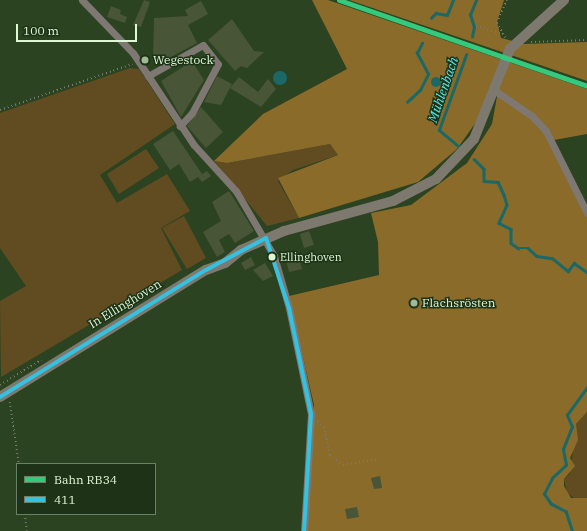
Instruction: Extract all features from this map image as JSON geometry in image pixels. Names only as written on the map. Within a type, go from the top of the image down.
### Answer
[{"type":"street","points":[[82,0],[138,61],[180,126],[236,191],[266,238],[290,308],[311,414],[304,531]]},
{"type":"street","points":[[517,42],[564,0]]},
{"type":"street","name":"In Ellinghoven","points":[[3,395],[206,270],[225,263],[241,250],[266,238],[393,201],[421,188],[454,164],[481,124],[494,90],[517,42]]},
{"type":"street","points":[[148,76],[203,45],[218,64],[192,113],[180,126]]},
{"type":"street","points":[[494,90],[532,116],[546,131],[587,213]]},
{"type":"path","points":[[502,34],[498,18],[507,0]]},
{"type":"path","points":[[476,26],[502,34],[517,42],[587,40]]},
{"type":"path","points":[[0,110],[138,61]]},
{"type":"path","points":[[3,395],[11,404],[19,463]]},
{"type":"path","points":[[311,414],[324,427],[330,455],[342,465],[377,459]]},
{"type":"path","points":[[25,515],[27,531]]},
{"type":"shaded area","points":[[312,0],[328,0],[587,89],[587,134],[554,140],[587,217],[587,412],[576,424],[578,440],[570,458],[575,466],[564,479],[564,486],[571,498],[587,498],[587,531],[307,531],[314,405],[289,296],[379,275],[378,242],[371,213],[411,205],[467,163],[492,124],[498,91],[457,149],[418,182],[299,218],[278,178],[338,155],[330,144],[227,163],[214,161],[263,114],[347,69]]},
{"type":"shaded area","points":[[349,0],[504,0],[497,22],[501,38],[524,44],[587,42],[587,81]]},
{"type":"shaded area","points":[[130,68],[139,69],[175,124],[100,175],[117,203],[167,174],[190,211],[161,228],[182,270],[1,377],[0,301],[26,286],[0,248],[0,113]]},
{"type":"shaded area","points":[[330,144],[338,155],[293,170],[278,181],[299,218],[267,226],[214,161],[227,163]]},
{"type":"shaded area","points":[[146,149],[159,168],[119,194],[107,174]]},
{"type":"shaded area","points":[[184,216],[206,258],[187,269],[162,228]]},
{"type":"shaded area","points":[[587,412],[587,498],[577,500],[567,493],[564,479],[570,473],[576,424]]},
{"type":"water","points":[[277,71],[283,71],[287,75],[287,81],[283,85],[277,85],[273,81],[273,75]]},
{"type":"water","points":[[434,77],[438,77],[440,78],[440,86],[434,87],[431,84],[431,80]]},
{"type":"building","points":[[144,0],[150,2],[141,27],[133,25]]},
{"type":"building","points":[[201,1],[208,14],[188,25],[197,43],[169,58],[153,59],[154,18],[188,16],[185,10]]},
{"type":"building","points":[[111,6],[121,10],[120,14],[127,17],[125,23],[107,17]]},
{"type":"building","points":[[232,19],[254,51],[264,52],[247,68],[241,66],[235,71],[208,40]]},
{"type":"building","points":[[192,61],[204,80],[181,117],[161,81]]},
{"type":"building","points":[[217,76],[232,84],[221,105],[204,102]]},
{"type":"building","points":[[239,77],[258,92],[268,79],[276,89],[261,107],[230,88]]},
{"type":"building","points":[[201,107],[223,132],[206,148],[187,126]]},
{"type":"building","points":[[173,131],[202,174],[207,171],[211,176],[202,182],[198,177],[190,182],[179,164],[170,170],[153,144]]},
{"type":"building","points":[[229,191],[254,231],[235,243],[229,234],[219,240],[225,252],[217,257],[203,232],[221,221],[212,202]]},
{"type":"building","points":[[309,231],[314,245],[304,248],[300,234]]},
{"type":"building","points":[[251,257],[255,265],[245,270],[241,263]]},
{"type":"building","points":[[299,257],[302,269],[289,272],[286,260]]},
{"type":"building","points":[[265,263],[273,276],[263,281],[253,270]]},
{"type":"building","points":[[380,476],[382,488],[374,489],[371,478]]},
{"type":"building","points":[[357,507],[359,517],[347,519],[345,509]]},
{"type":"waterway","points":[[431,18],[436,13],[447,15],[453,0]]},
{"type":"waterway","name":"Mühlenbach","points":[[472,37],[474,27],[470,15],[476,0]]},
{"type":"waterway","points":[[407,102],[420,90],[428,74],[417,53],[422,43]]},
{"type":"waterway","name":"Mühlenbach","points":[[459,147],[439,130],[466,55]]},
{"type":"waterway","name":"Mühlenbach","points":[[474,159],[484,169],[484,181],[498,182],[504,195],[507,205],[499,223],[511,229],[511,243],[518,248],[528,248],[537,256],[552,258],[568,271],[574,263],[587,272]]},
{"type":"waterway","name":"Mühlenbach","points":[[572,531],[566,512],[551,504],[544,494],[552,478],[566,465],[563,449],[572,427],[567,415],[587,387]]},
{"type":"rail line","name":"RB34","points":[[339,0],[587,86]]},
{"type":"transit line","name":"411","points":[[0,397],[206,270],[266,238],[289,308],[311,414],[304,531]]},
{"type":"place","name":"Wegestock","points":[[145,60]]},
{"type":"place","name":"Ellinghoven","points":[[272,257]]},
{"type":"place","name":"Flachsrösten","points":[[414,303]]}]
